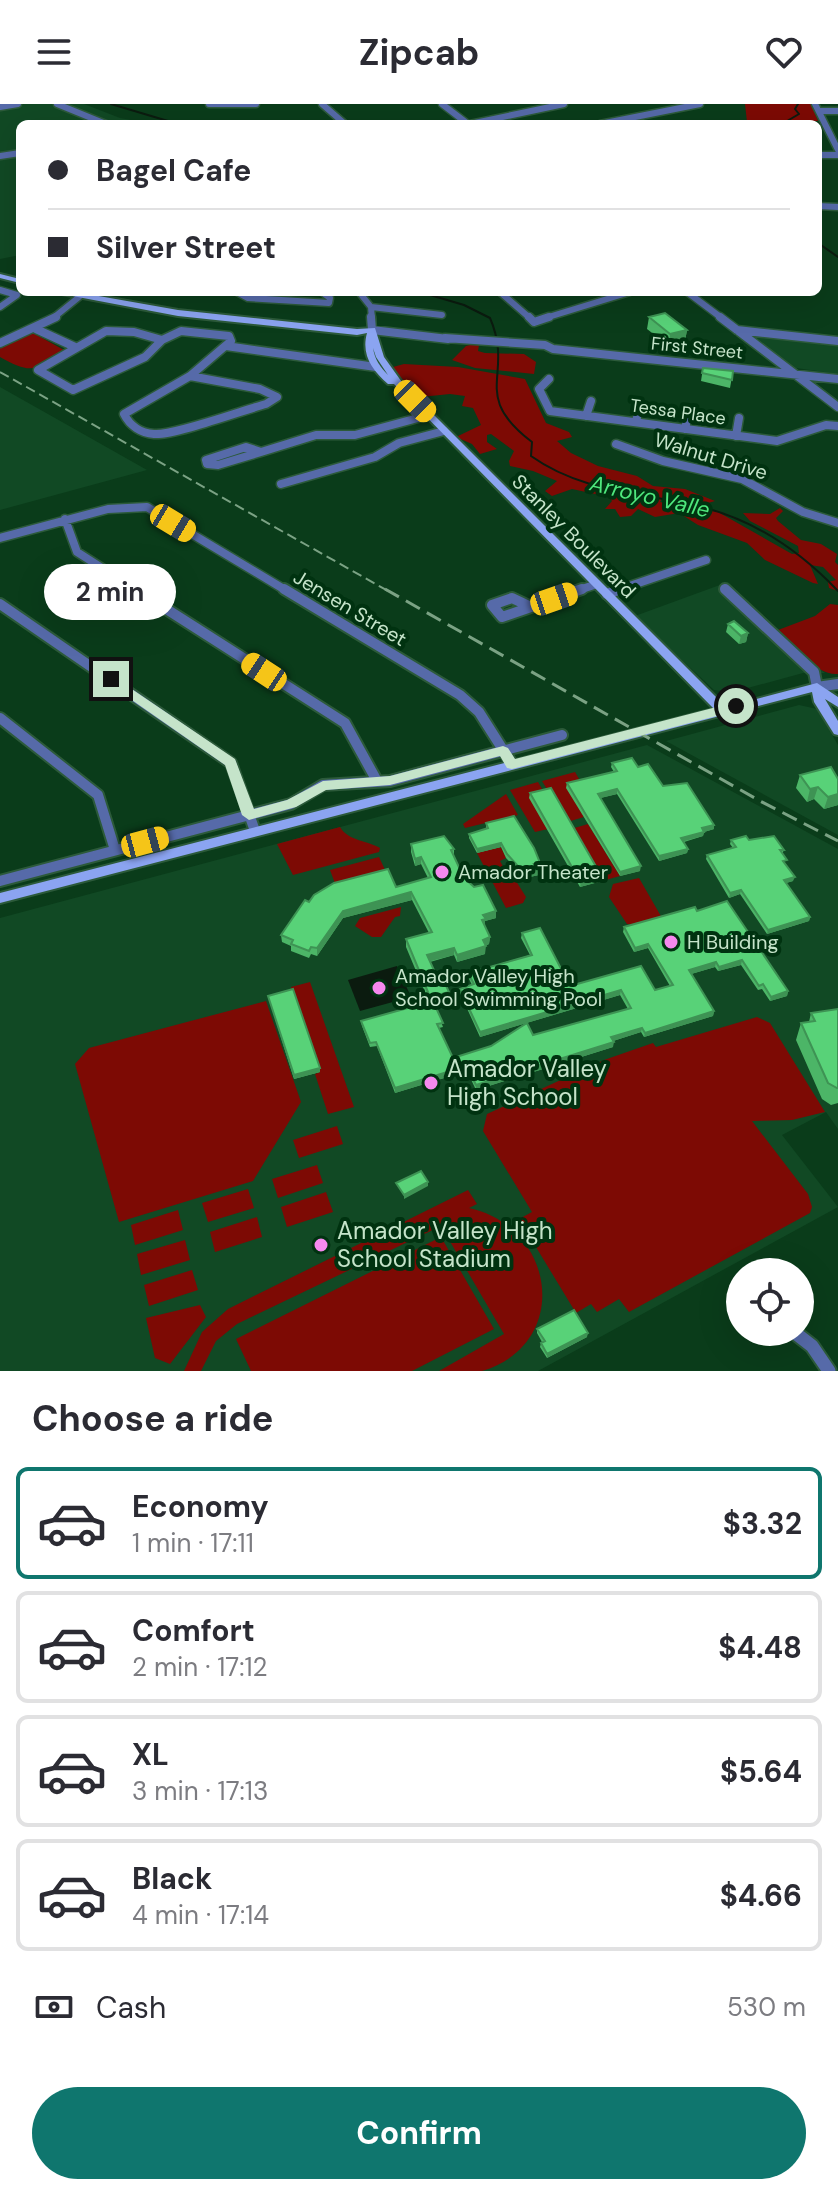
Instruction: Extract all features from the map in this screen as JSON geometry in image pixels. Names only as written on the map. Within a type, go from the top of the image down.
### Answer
[{"type":"main road","points":[[76,296],[217,318],[357,332],[372,330]]},
{"type":"main road","points":[[79,297],[87,296]]},
{"type":"main road","points":[[102,296],[372,330]]},
{"type":"main road","points":[[121,296],[162,304]]},
{"type":"main road","points":[[370,357],[368,339],[372,330]]},
{"type":"main road","name":"Stanley Boulevard","points":[[372,330],[380,357],[401,387]]},
{"type":"main road","name":"Stanley Boulevard","points":[[370,357],[376,367],[401,387],[722,710]]},
{"type":"main road","points":[[817,687],[838,703]]},
{"type":"main road","points":[[0,898],[817,687]]},
{"type":"main road","points":[[817,687],[820,702],[838,731]]},
{"type":"street","points":[[0,107],[18,104]]},
{"type":"street","points":[[57,104],[96,120]]},
{"type":"street","points":[[209,104],[256,104]]},
{"type":"street","points":[[322,104],[340,120]]},
{"type":"street","points":[[442,104],[464,120]]},
{"type":"street","points":[[488,120],[564,104]]},
{"type":"street","points":[[620,120],[700,104]]},
{"type":"street","points":[[817,108],[838,111]]},
{"type":"street","points":[[817,108],[838,152]]},
{"type":"street","points":[[244,296],[329,303],[327,296]]},
{"type":"street","points":[[362,296],[371,307],[372,330]]},
{"type":"street","points":[[505,296],[534,322],[617,296]]},
{"type":"street","points":[[692,296],[838,405]]},
{"type":"street","points":[[0,343],[59,316],[79,297]]},
{"type":"street","points":[[371,307],[442,315]]},
{"type":"street","points":[[36,329],[75,347]]},
{"type":"street","name":"First Street","points":[[372,330],[838,381]]},
{"type":"street","points":[[737,330],[838,341]]},
{"type":"street","points":[[162,340],[106,331],[38,370],[65,388],[82,388],[145,357],[162,340],[181,331],[194,331],[229,336],[231,341],[190,376],[124,414],[127,423],[140,431],[157,435],[266,404],[277,397],[260,389],[190,376]]},
{"type":"street","points":[[226,346],[344,365],[376,367]]},
{"type":"street","points":[[344,365],[364,362],[370,357]]},
{"type":"street","name":"Tessa Place","points":[[549,379],[539,389],[550,411],[777,441],[826,425],[838,426]]},
{"type":"street","points":[[838,381],[824,391],[838,405]]},
{"type":"street","points":[[586,416],[591,401]]},
{"type":"street","points":[[636,422],[639,408]]},
{"type":"street","points":[[685,429],[689,411]]},
{"type":"street","points":[[261,452],[246,447],[206,460],[212,466],[218,465],[261,452],[316,435],[355,435],[429,415]]},
{"type":"street","points":[[736,436],[739,418]]},
{"type":"street","points":[[791,426],[800,433]]},
{"type":"street","points":[[281,484],[375,457],[399,443],[444,431]]},
{"type":"street","name":"Walnut Drive","points":[[616,444],[663,461],[742,479],[803,512],[838,523]]},
{"type":"street","name":"Jensen Street","points":[[65,519],[108,509],[147,507],[460,695],[479,712],[512,764]]},
{"type":"street","points":[[0,538],[65,519],[77,552],[345,723],[377,781]]},
{"type":"street","points":[[607,594],[706,560]]},
{"type":"street","points":[[532,607],[597,584]]},
{"type":"street","points":[[725,589],[814,672],[817,687],[838,684]]},
{"type":"street","points":[[0,604],[231,763],[255,831]]},
{"type":"street","points":[[0,718],[98,795],[115,850]]},
{"type":"street","points":[[0,881],[291,804],[323,785],[390,781],[562,735]]},
{"type":"street","points":[[812,1346],[829,1371]]},
{"type":"shaded area","points":[[24,104],[84,104],[131,120],[16,120],[16,256],[0,259],[0,109]]},
{"type":"shaded area","points":[[745,104],[811,104],[818,120],[747,120]]},
{"type":"shaded area","points":[[748,332],[838,343],[838,374],[796,368]]},
{"type":"shaded area","points":[[33,333],[64,350],[33,368],[19,366],[0,357],[0,346]]},
{"type":"shaded area","points":[[479,345],[478,351],[485,353],[524,354],[536,362],[534,374],[475,368],[452,360],[466,346]]},
{"type":"shaded area","points":[[404,364],[458,367],[525,379],[546,423],[569,432],[572,437],[557,441],[571,453],[598,466],[637,476],[653,486],[685,489],[715,501],[701,505],[691,499],[663,497],[660,502],[718,512],[792,554],[799,553],[798,546],[750,521],[743,513],[770,514],[780,508],[783,511],[776,518],[801,540],[821,544],[837,554],[838,591],[829,588],[828,582],[836,580],[823,567],[810,565],[818,584],[813,583],[765,560],[747,543],[698,525],[679,513],[655,517],[638,509],[631,516],[620,517],[615,509],[605,509],[612,501],[609,497],[572,489],[552,496],[545,491],[557,481],[510,466],[514,451],[491,434],[487,435],[487,442],[497,449],[480,454],[472,444],[456,437],[481,425],[473,408],[462,406],[465,396],[421,397],[393,370],[393,367]]},
{"type":"shaded area","points":[[0,387],[55,418],[147,470],[0,510]]},
{"type":"shaded area","points":[[728,582],[825,673],[803,673],[733,692],[714,690],[635,616]]},
{"type":"shaded area","points":[[830,604],[838,605],[838,674],[813,665],[778,630],[815,616]]},
{"type":"shaded area","points":[[799,705],[817,709],[838,745],[838,835],[666,741]]},
{"type":"shaded area","name":"Amador Valley High School","points":[[647,745],[838,849],[838,1129],[826,1112],[782,1135],[838,1207],[745,1258],[726,1258],[726,1268],[538,1371],[0,1371],[0,918]]},
{"type":"shaded area","points":[[575,772],[582,784],[567,788],[584,817],[567,822],[542,781]]},
{"type":"shaded area","points":[[538,782],[545,794],[548,829],[535,832],[510,790]]},
{"type":"shaded area","points":[[506,794],[518,815],[465,828],[463,824]]},
{"type":"shaded area","points":[[588,824],[620,876],[602,881],[571,829]]},
{"type":"shaded area","points":[[340,827],[353,838],[380,848],[379,852],[293,875],[277,844]]},
{"type":"shaded area","points":[[501,847],[506,858],[500,861],[511,881],[516,881],[526,897],[523,903],[506,908],[477,853]]},
{"type":"shaded area","points":[[379,857],[386,872],[336,886],[330,870]]},
{"type":"shaded area","points":[[639,878],[662,918],[640,925],[627,924],[609,897],[613,884]]},
{"type":"shaded area","points":[[401,907],[400,916],[395,917],[381,937],[372,937],[355,926],[360,918]]},
{"type":"shaded area","name":"Amador Valley High School Swimming Pool","points":[[397,966],[411,997],[360,1011],[348,980]]},
{"type":"shaded area","points":[[310,982],[354,1107],[328,1114],[315,1074],[320,1072],[291,987]]},
{"type":"shaded area","points":[[266,1001],[301,1102],[253,1181],[119,1222],[75,1064],[89,1048]]},
{"type":"shaded area","points":[[757,1017],[770,1023],[825,1112],[792,1120],[752,1121],[808,1194],[812,1207],[810,1213],[629,1312],[619,1299],[597,1312],[591,1304],[576,1313],[519,1219],[532,1212],[483,1131],[487,1114],[604,1060],[653,1043],[656,1047]]},
{"type":"shaded area","points":[[337,1126],[343,1144],[299,1158],[293,1140]]},
{"type":"shaded area","points":[[317,1165],[323,1183],[278,1198],[272,1179]]},
{"type":"shaded area","points":[[248,1189],[254,1208],[208,1222],[202,1203]]},
{"type":"shaded area","points":[[468,1190],[477,1204],[469,1208],[498,1219],[520,1238],[535,1261],[542,1286],[540,1313],[530,1337],[511,1357],[482,1371],[439,1371],[504,1334],[441,1226],[237,1324],[216,1341],[201,1371],[184,1371],[202,1332],[228,1309]]},
{"type":"shaded area","points":[[326,1192],[333,1212],[287,1227],[281,1207]]},
{"type":"shaded area","points":[[178,1210],[183,1230],[135,1245],[131,1225]]},
{"type":"shaded area","points":[[257,1217],[262,1237],[215,1252],[210,1232]]},
{"type":"shaded area","points":[[441,1237],[494,1329],[412,1371],[251,1371],[236,1339]]},
{"type":"shaded area","points":[[185,1240],[190,1260],[141,1275],[137,1254]]},
{"type":"shaded area","points":[[192,1270],[198,1290],[149,1306],[144,1285]]},
{"type":"shaded area","points":[[200,1305],[206,1317],[170,1364],[155,1358],[146,1318]]},
{"type":"building","points":[[665,313],[687,330],[670,334],[649,317]]},
{"type":"building","points":[[703,368],[733,371],[732,380],[702,373]]},
{"type":"building","points":[[734,621],[748,633],[741,636],[728,624]]},
{"type":"building","points":[[632,758],[638,767],[648,764],[663,786],[687,783],[714,825],[702,828],[704,832],[681,838],[688,849],[659,856],[617,789],[598,794],[641,866],[620,872],[567,783],[617,771],[612,763]]},
{"type":"building","points":[[831,767],[838,779],[838,794],[828,797],[818,787],[810,789],[800,775]]},
{"type":"building","points":[[551,788],[602,877],[581,883],[530,793]]},
{"type":"building","points":[[514,816],[534,848],[540,863],[534,864],[539,870],[525,874],[501,843],[477,849],[469,834],[488,828],[486,823]]},
{"type":"building","points":[[444,836],[454,849],[451,850],[464,878],[474,887],[483,885],[496,911],[483,915],[486,919],[482,920],[490,937],[483,940],[486,946],[457,955],[454,948],[427,955],[438,979],[442,977],[449,992],[430,997],[406,939],[432,932],[411,892],[343,911],[317,948],[311,947],[309,951],[291,944],[293,940],[281,935],[305,900],[309,902],[314,895],[334,883],[388,869],[396,887],[431,877],[421,857],[415,859],[411,844]]},
{"type":"building","points":[[746,836],[749,840],[774,836],[784,850],[780,850],[787,860],[783,861],[795,877],[784,880],[810,917],[768,930],[741,890],[730,893],[707,855],[736,847],[731,840]]},
{"type":"building","points":[[727,901],[788,991],[771,997],[763,984],[759,986],[742,960],[719,967],[716,962],[689,970],[714,1011],[645,1033],[642,1028],[611,1037],[614,1042],[476,1085],[467,1066],[395,1088],[376,1042],[370,1043],[361,1021],[433,1001],[443,1023],[437,1024],[453,1058],[491,1046],[527,1023],[533,1035],[631,1008],[621,990],[480,1032],[460,989],[474,984],[468,973],[532,955],[522,933],[540,928],[570,986],[641,966],[655,990],[673,985],[648,944],[635,948],[624,927]]},
{"type":"building","points":[[293,989],[320,1068],[294,1075],[268,996]]},
{"type":"building","points":[[838,1009],[837,1088],[828,1083],[801,1023],[815,1021],[811,1013]]},
{"type":"building","points":[[421,1171],[428,1182],[404,1195],[396,1183]]},
{"type":"building","points":[[574,1310],[588,1333],[547,1354],[541,1343],[545,1341],[537,1329]]},
{"type":"waterway","name":"Arroyo Valle","points":[[111,104],[165,120]]},
{"type":"waterway","points":[[789,120],[799,114],[795,109],[798,104]]},
{"type":"waterway","points":[[822,246],[838,257]]},
{"type":"waterway","name":"Arroyo Valle","points":[[434,296],[464,305],[490,318],[496,338],[498,397],[502,411],[532,442],[531,456],[569,477],[714,510],[753,526],[790,548],[838,591]]},
{"type":"railway","points":[[0,372],[388,591]]},
{"type":"railway","points":[[385,589],[760,801],[838,841]]},
{"type":"place","name":"Amador Theater","points":[[442,872]]},
{"type":"place","name":"H Building","points":[[671,942]]},
{"type":"place","name":"Amador Valley High School Swimming Pool","points":[[379,988]]},
{"type":"place","name":"Amador Valley High School","points":[[431,1083]]},
{"type":"place","name":"Amador Valley High School Stadium","points":[[321,1245]]},
{"type":"route","points":[[111,679],[231,763],[249,815],[291,804],[323,785],[390,781],[503,751],[512,764],[736,706]]}]
